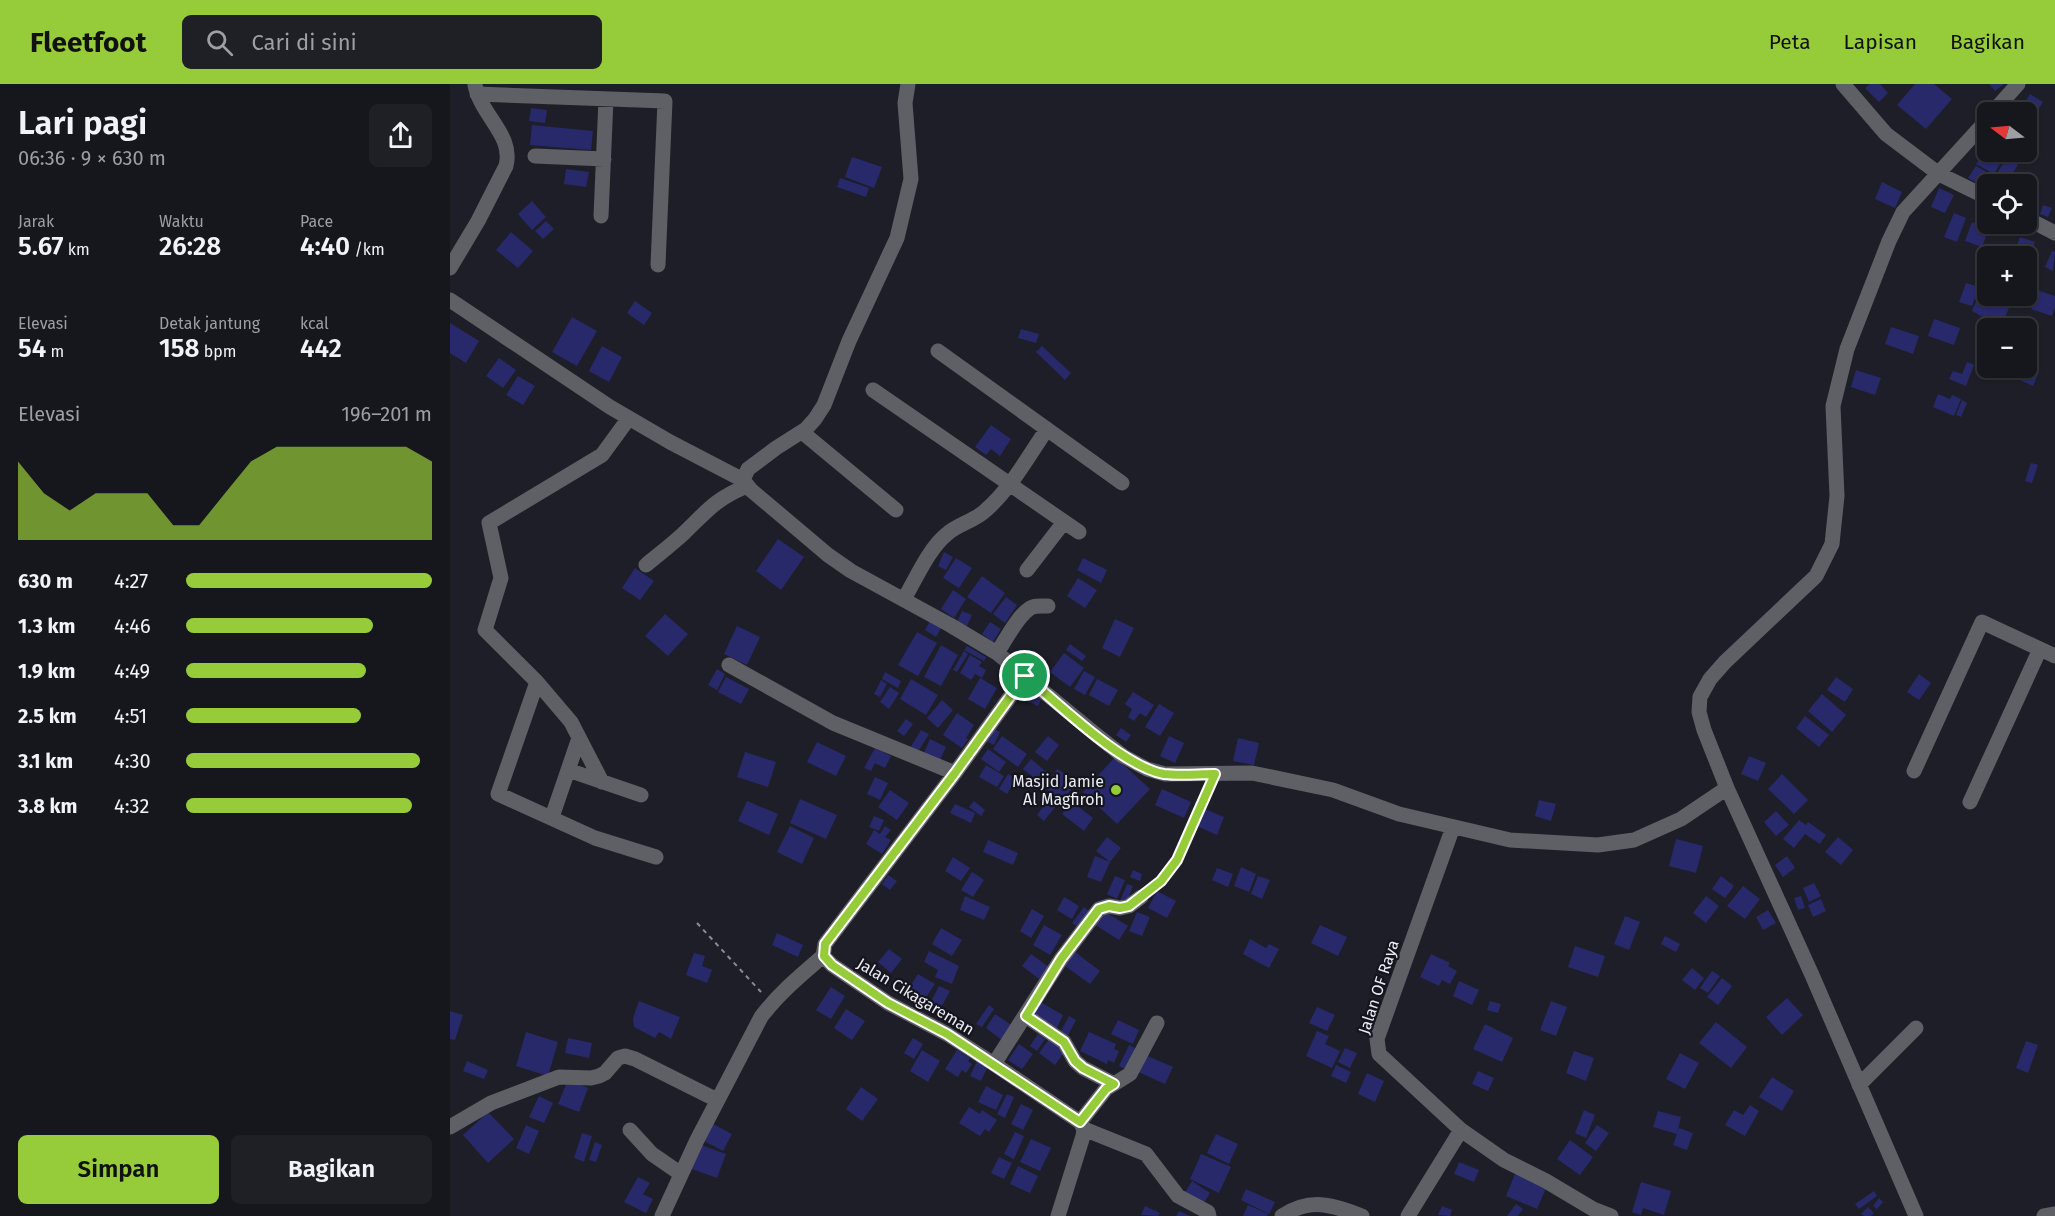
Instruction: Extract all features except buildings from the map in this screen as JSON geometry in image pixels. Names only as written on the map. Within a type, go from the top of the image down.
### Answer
[{"type":"street","points":[[646,565],[707,509],[745,483],[748,470],[776,448],[802,432],[815,419],[824,405],[849,341],[897,238],[911,179],[905,103],[908,84]]},
{"type":"street","points":[[1843,84],[1886,134],[1939,174],[1977,193]]},
{"type":"street","points":[[2002,102],[2018,84]]},
{"type":"street","points":[[450,268],[478,221],[508,160],[507,146],[485,111],[476,89],[665,101],[658,265]]},
{"type":"street","points":[[601,216],[606,99]]},
{"type":"street","points":[[1916,1216],[1727,788],[1699,712],[1700,697],[1710,679],[1816,576],[1832,544],[1838,496],[1833,406],[1847,349],[1903,212],[1977,131]]},
{"type":"street","points":[[535,156],[604,159]]},
{"type":"street","points":[[2037,224],[2055,233]]},
{"type":"street","points":[[450,300],[629,418],[745,483],[828,555],[851,570],[998,653],[1123,756],[1146,769],[1165,774],[1252,773],[1333,790],[1399,814],[1510,840],[1598,845],[1634,840],[1681,819],[1727,788]]},
{"type":"street","points":[[938,351],[1122,483]]},
{"type":"street","points":[[873,390],[1079,532]]},
{"type":"street","points":[[602,782],[571,722],[537,682],[485,630],[501,578],[489,523],[602,455],[629,418]]},
{"type":"street","points":[[904,599],[939,541],[949,532],[977,518],[991,506],[1047,429]]},
{"type":"street","points":[[802,432],[896,510]]},
{"type":"street","points":[[1027,570],[1064,522]]},
{"type":"street","points":[[998,653],[1017,622],[1029,608],[1048,606]]},
{"type":"street","points":[[1914,771],[1982,622],[2055,656]]},
{"type":"street","points":[[1970,802],[2040,649]]},
{"type":"street","points":[[729,664],[833,723],[955,773]]},
{"type":"street","points":[[662,1216],[717,1100],[750,1037],[772,1003],[824,956],[825,944],[955,773],[1025,676]]},
{"type":"street","points":[[537,682],[498,794],[595,838],[656,857]]},
{"type":"street","points":[[552,817],[579,738]]},
{"type":"street","points":[[568,770],[641,795]]},
{"type":"street","name":"Jalan OF Raya","points":[[1453,827],[1377,1039],[1378,1054],[1461,1130],[1504,1160],[1593,1209],[1611,1216]]},
{"type":"street","points":[[994,1064],[1061,959],[1099,909],[1109,906],[1120,908],[1129,906],[1141,897]]},
{"type":"street","name":"Jalan Cikagareman","points":[[824,956],[832,965],[888,1003],[947,1034],[1082,1125],[1146,1154],[1178,1196],[1208,1212],[1209,1216]]},
{"type":"street","points":[[1026,1016],[1064,1042],[1075,1061],[1083,1068],[1114,1084]]},
{"type":"street","points":[[1058,1216],[1076,1165],[1082,1125],[1106,1089],[1130,1074],[1156,1023]]},
{"type":"street","points":[[1859,1085],[1916,1028]]},
{"type":"street","points":[[450,1127],[491,1103],[559,1077],[599,1076],[605,1073],[618,1058],[625,1056],[717,1100]]},
{"type":"street","points":[[630,1130],[652,1154],[681,1174]]},
{"type":"street","points":[[1408,1216],[1461,1130]]},
{"type":"street","points":[[1282,1216],[1291,1210],[1316,1203],[1362,1216]]},
{"type":"street","points":[[2044,1216],[2055,1214]]},
{"type":"path","points":[[1141,897],[1161,881],[1177,860],[1215,774]]},
{"type":"path","points":[[697,923],[772,1003]]},
{"type":"place","name":"Masjid Jamie Al Magfiroh","points":[[1116,790]]},
{"type":"route","points":[[1025,676],[1123,756],[1146,769],[1165,774],[1215,774],[1177,860],[1161,881],[1129,906],[1120,908],[1109,906],[1099,909],[1061,959],[1026,1016],[1064,1042],[1075,1061],[1083,1068],[1114,1084],[1106,1089],[1080,1122],[947,1034],[888,1003],[827,961],[823,950],[825,944],[955,773],[1025,676]]}]
